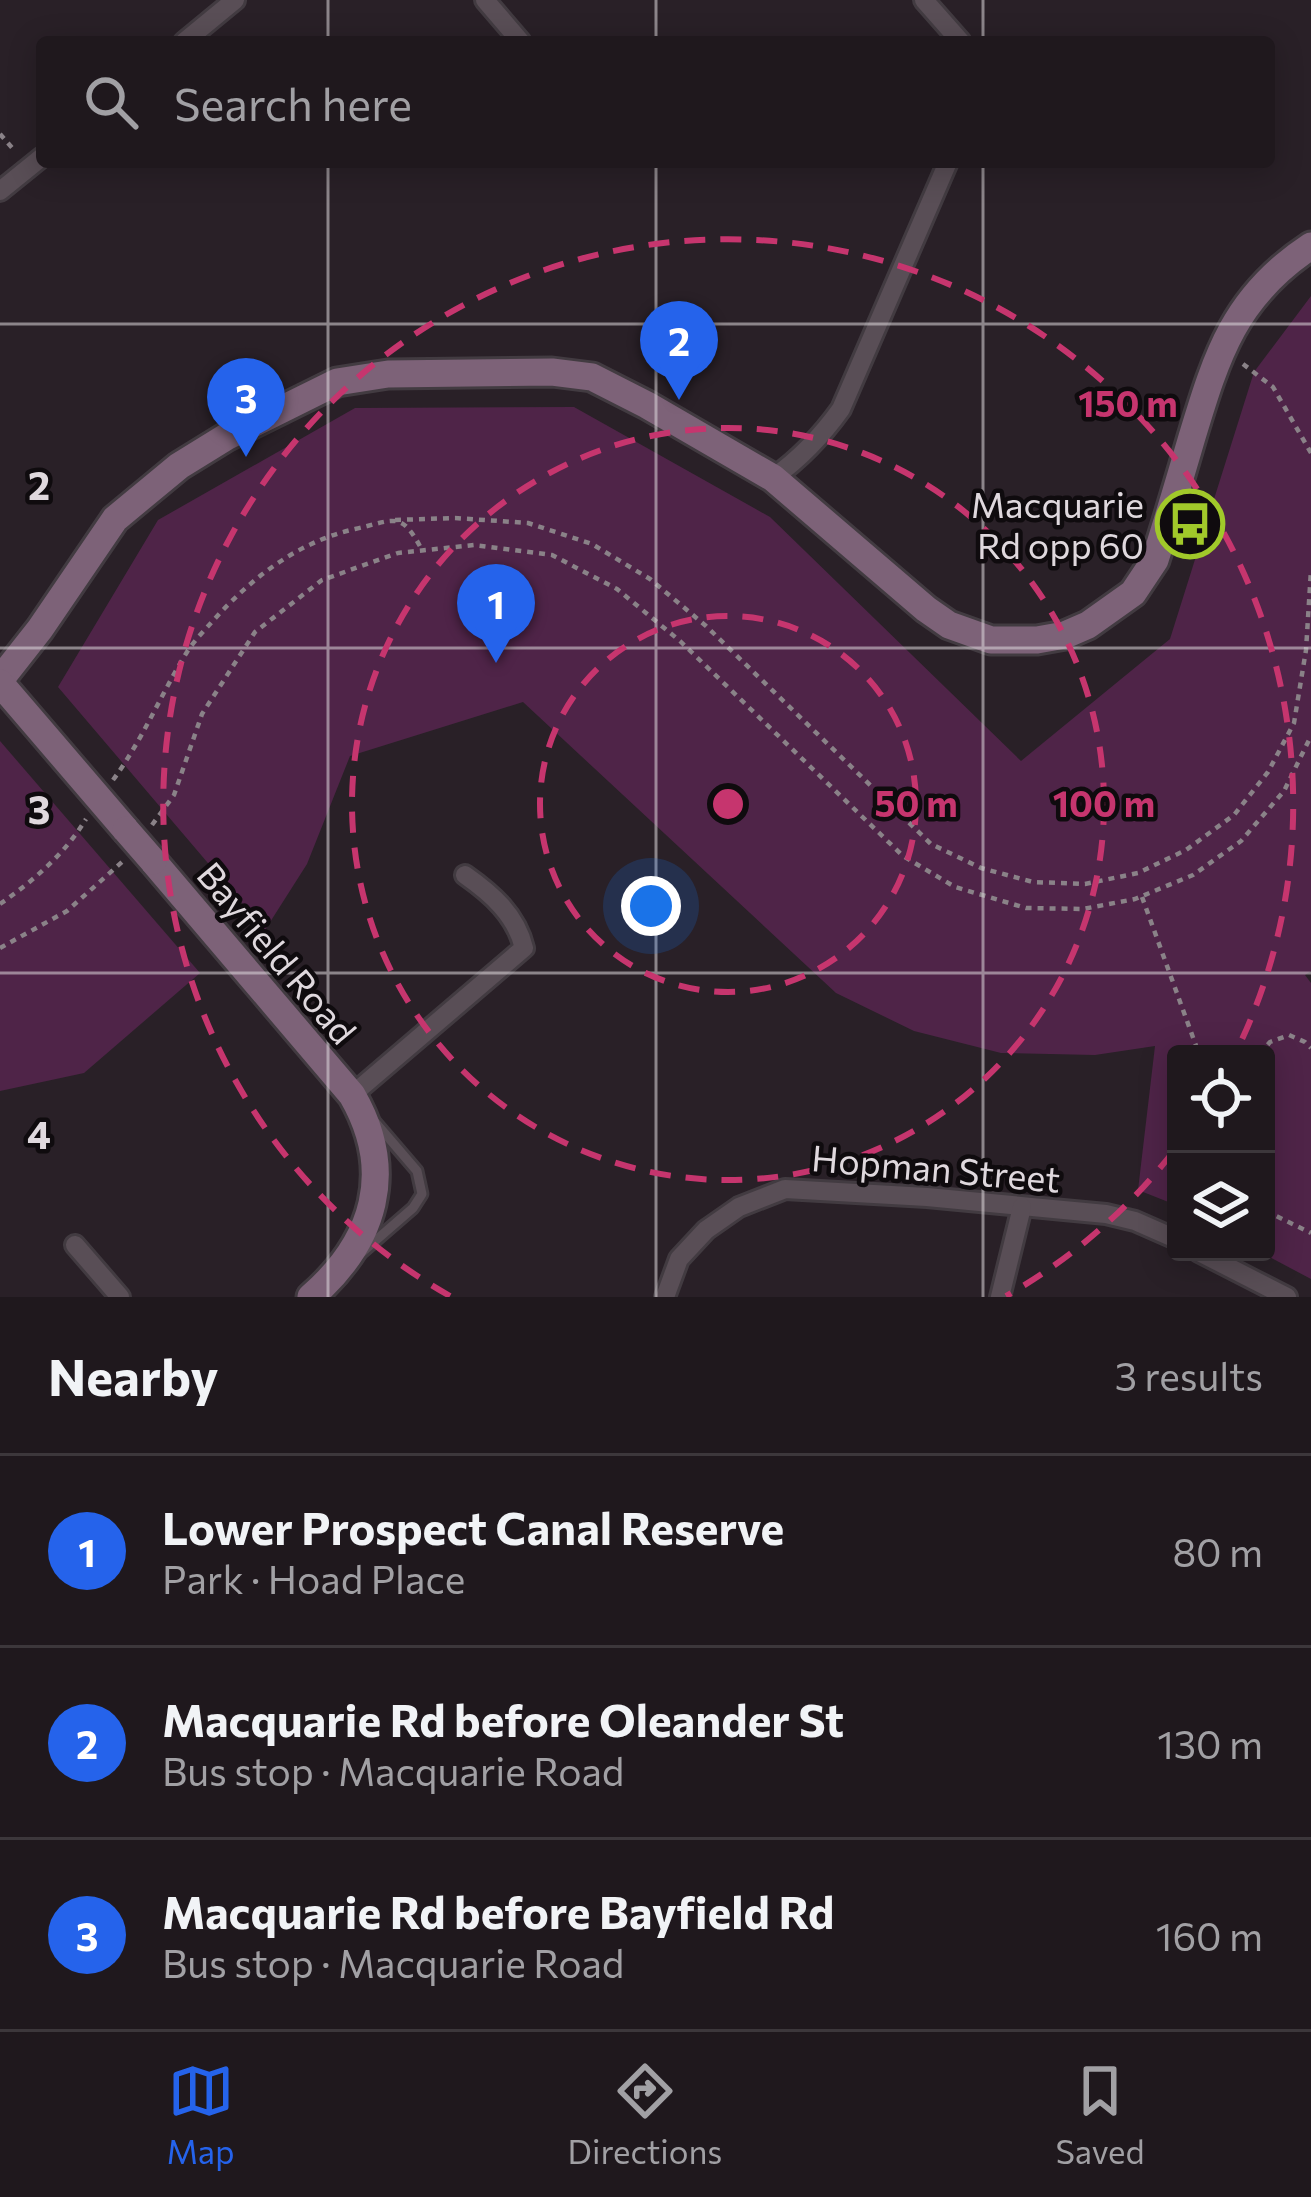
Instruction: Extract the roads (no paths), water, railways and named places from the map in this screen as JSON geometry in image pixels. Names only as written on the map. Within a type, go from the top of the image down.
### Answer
[{"type":"street","points":[[191,36],[236,0]]},
{"type":"street","points":[[484,0],[516,36]]},
{"type":"street","points":[[924,0],[956,36]]},
{"type":"street","points":[[0,191],[36,163]]},
{"type":"street","points":[[772,478],[819,439],[841,409],[945,168]]},
{"type":"street","points":[[0,682],[116,519],[178,466],[337,382],[388,374],[552,372],[592,377],[772,478],[949,625],[1008,642],[1065,635],[1110,612],[1132,593],[1155,560],[1220,352],[1264,285],[1311,246]]},
{"type":"street","name":"Bayfield Road","points":[[0,682],[362,1112],[374,1150],[370,1212],[356,1247],[320,1289]]},
{"type":"street","points":[[352,1095],[524,948],[506,911],[465,875]]},
{"type":"street","name":"Hopman Street","points":[[665,1297],[679,1259],[706,1230],[739,1207],[785,1189],[1106,1214],[1167,1235]]},
{"type":"street","points":[[1000,1297],[1022,1207]]},
{"type":"street","points":[[76,1245],[120,1297]]},
{"type":"street","points":[[1217,1261],[1288,1297]]},
{"type":"lane","points":[[320,1289],[413,1208],[422,1194],[417,1171],[352,1095]]},
{"type":"place","name":"Macquarie Rd before Oleander St","points":[[679,400]]},
{"type":"place","name":"Macquarie Rd before Bayfield Rd","points":[[246,457]]},
{"type":"place","name":"Macquarie Rd opp 60","points":[[1190,524]]},
{"type":"place","name":"Lower Prospect Canal Reserve","points":[[496,663]]}]
